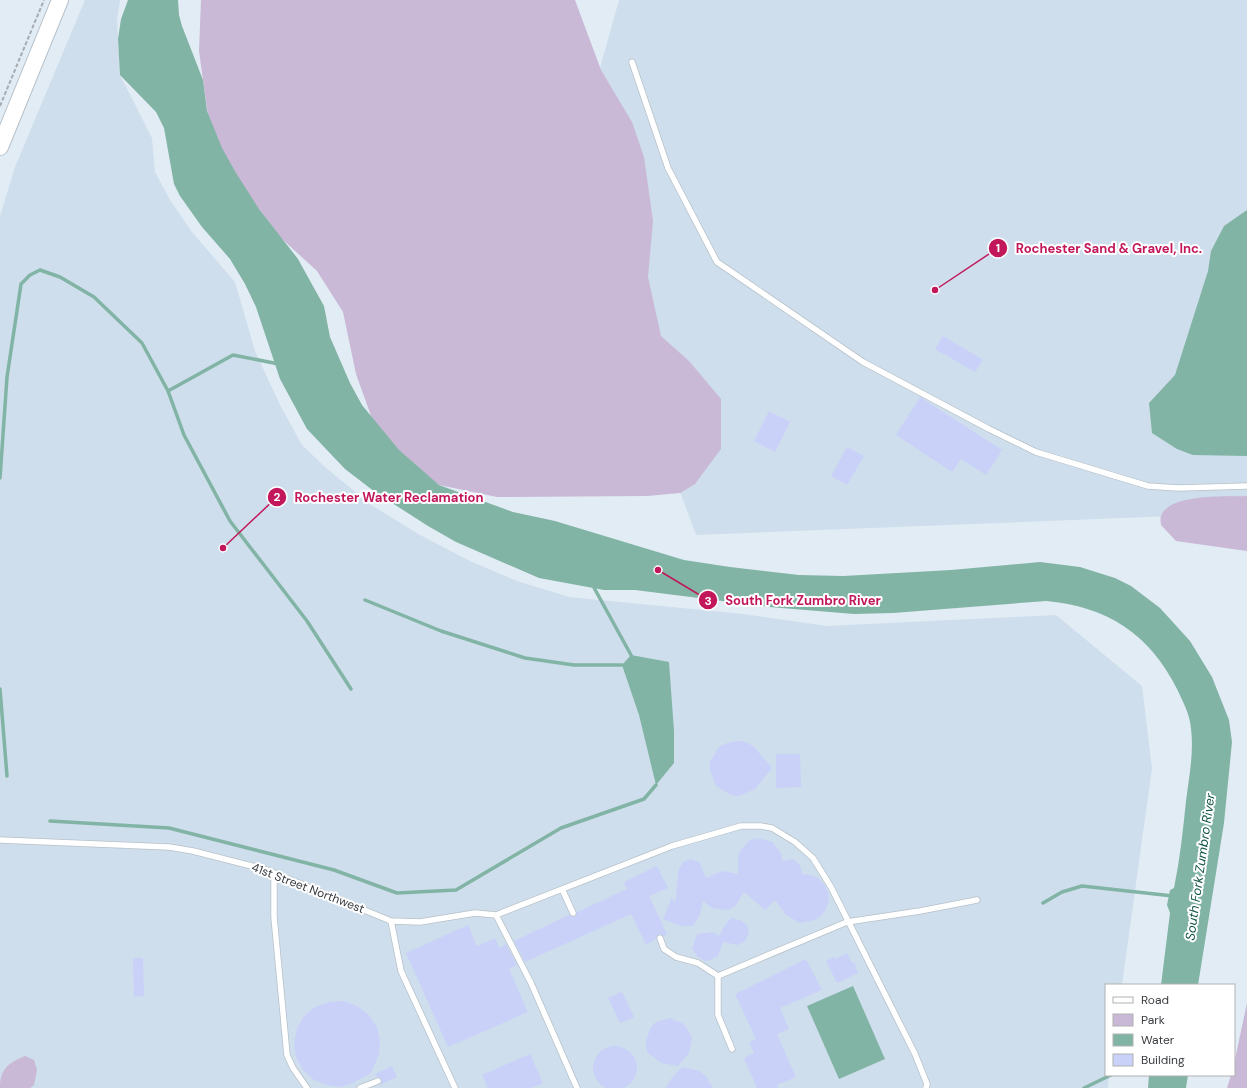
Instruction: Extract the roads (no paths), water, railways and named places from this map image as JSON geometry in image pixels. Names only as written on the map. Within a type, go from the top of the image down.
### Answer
[{"type":"main road","points":[[0,147],[60,0]]},
{"type":"lane","points":[[632,62],[668,168],[717,262],[863,362],[989,429],[1036,452],[1148,486],[1178,488],[1247,486]]},
{"type":"lane","points":[[577,1088],[531,983],[496,914],[672,846],[741,826],[761,826],[772,828],[795,842],[812,858],[831,887],[847,922],[914,1054],[927,1084],[926,1088]]},
{"type":"lane","name":"41st Street Northwest","points":[[0,840],[169,847],[193,851],[274,873],[392,921],[420,922],[474,913],[496,914]]},
{"type":"lane","points":[[274,873],[274,917],[287,1055],[293,1068],[307,1088]]},
{"type":"lane","points":[[562,889],[573,913]]},
{"type":"lane","points":[[718,976],[847,922],[920,911],[977,900]]},
{"type":"lane","points":[[392,921],[402,971],[455,1088]]},
{"type":"lane","points":[[660,938],[664,949],[676,957],[698,963],[718,976]]},
{"type":"lane","points":[[718,976],[718,1015],[732,1049]]},
{"type":"lane","points":[[360,1088],[378,1081]]},
{"type":"water","points":[[128,0],[178,0],[179,15],[182,26],[203,80],[207,111],[222,148],[259,209],[298,259],[324,306],[330,337],[350,383],[362,405],[399,450],[439,485],[513,512],[555,521],[684,560],[799,575],[843,576],[951,570],[1040,562],[1080,567],[1115,578],[1131,586],[1160,608],[1190,641],[1212,677],[1229,720],[1232,742],[1224,823],[1198,984],[1161,984],[1170,913],[1167,905],[1170,890],[1174,888],[1180,855],[1191,765],[1192,738],[1188,713],[1177,689],[1154,653],[1140,638],[1124,626],[1088,609],[1046,601],[893,613],[854,614],[769,607],[635,590],[604,590],[539,578],[456,542],[428,526],[375,492],[345,469],[307,429],[280,379],[256,307],[245,284],[230,259],[202,227],[180,196],[174,184],[164,128],[156,112],[120,75],[118,39],[121,19]]},
{"type":"water","points":[[1247,210],[1247,456],[1193,455],[1177,449],[1152,433],[1149,403],[1175,375],[1208,271],[1211,251],[1224,226]]},
{"type":"water","points":[[631,655],[669,662],[674,731],[674,763],[656,785],[639,715],[622,665]]},
{"type":"water","points":[[853,986],[885,1059],[839,1079],[807,1006]]},
{"type":"water","points":[[1149,1076],[1188,1076],[1186,1088],[1148,1088]]},
{"type":"waterway","points":[[0,478],[7,377],[21,284],[30,275],[40,270],[60,277],[94,297],[142,343],[168,391],[184,435],[230,521],[307,621],[351,689]]},
{"type":"waterway","points":[[168,391],[233,355],[279,364]]},
{"type":"waterway","points":[[592,584],[631,655]]},
{"type":"waterway","points":[[365,600],[441,631],[525,658],[574,665],[622,665]]},
{"type":"waterway","points":[[0,689],[7,776]]},
{"type":"waterway","points":[[50,821],[169,828],[334,870],[397,893],[456,890],[561,828],[644,799],[656,785]]},
{"type":"waterway","points":[[1043,903],[1062,892],[1082,886],[1173,896]]},
{"type":"waterway","points":[[1084,1088],[1109,1076]]},
{"type":"place","name":"Rochester Sand & Gravel, Inc.","points":[[935,290]]},
{"type":"place","name":"Rochester Water Reclamation","points":[[223,548]]},
{"type":"place","name":"South Fork Zumbro River","points":[[658,570]]}]
